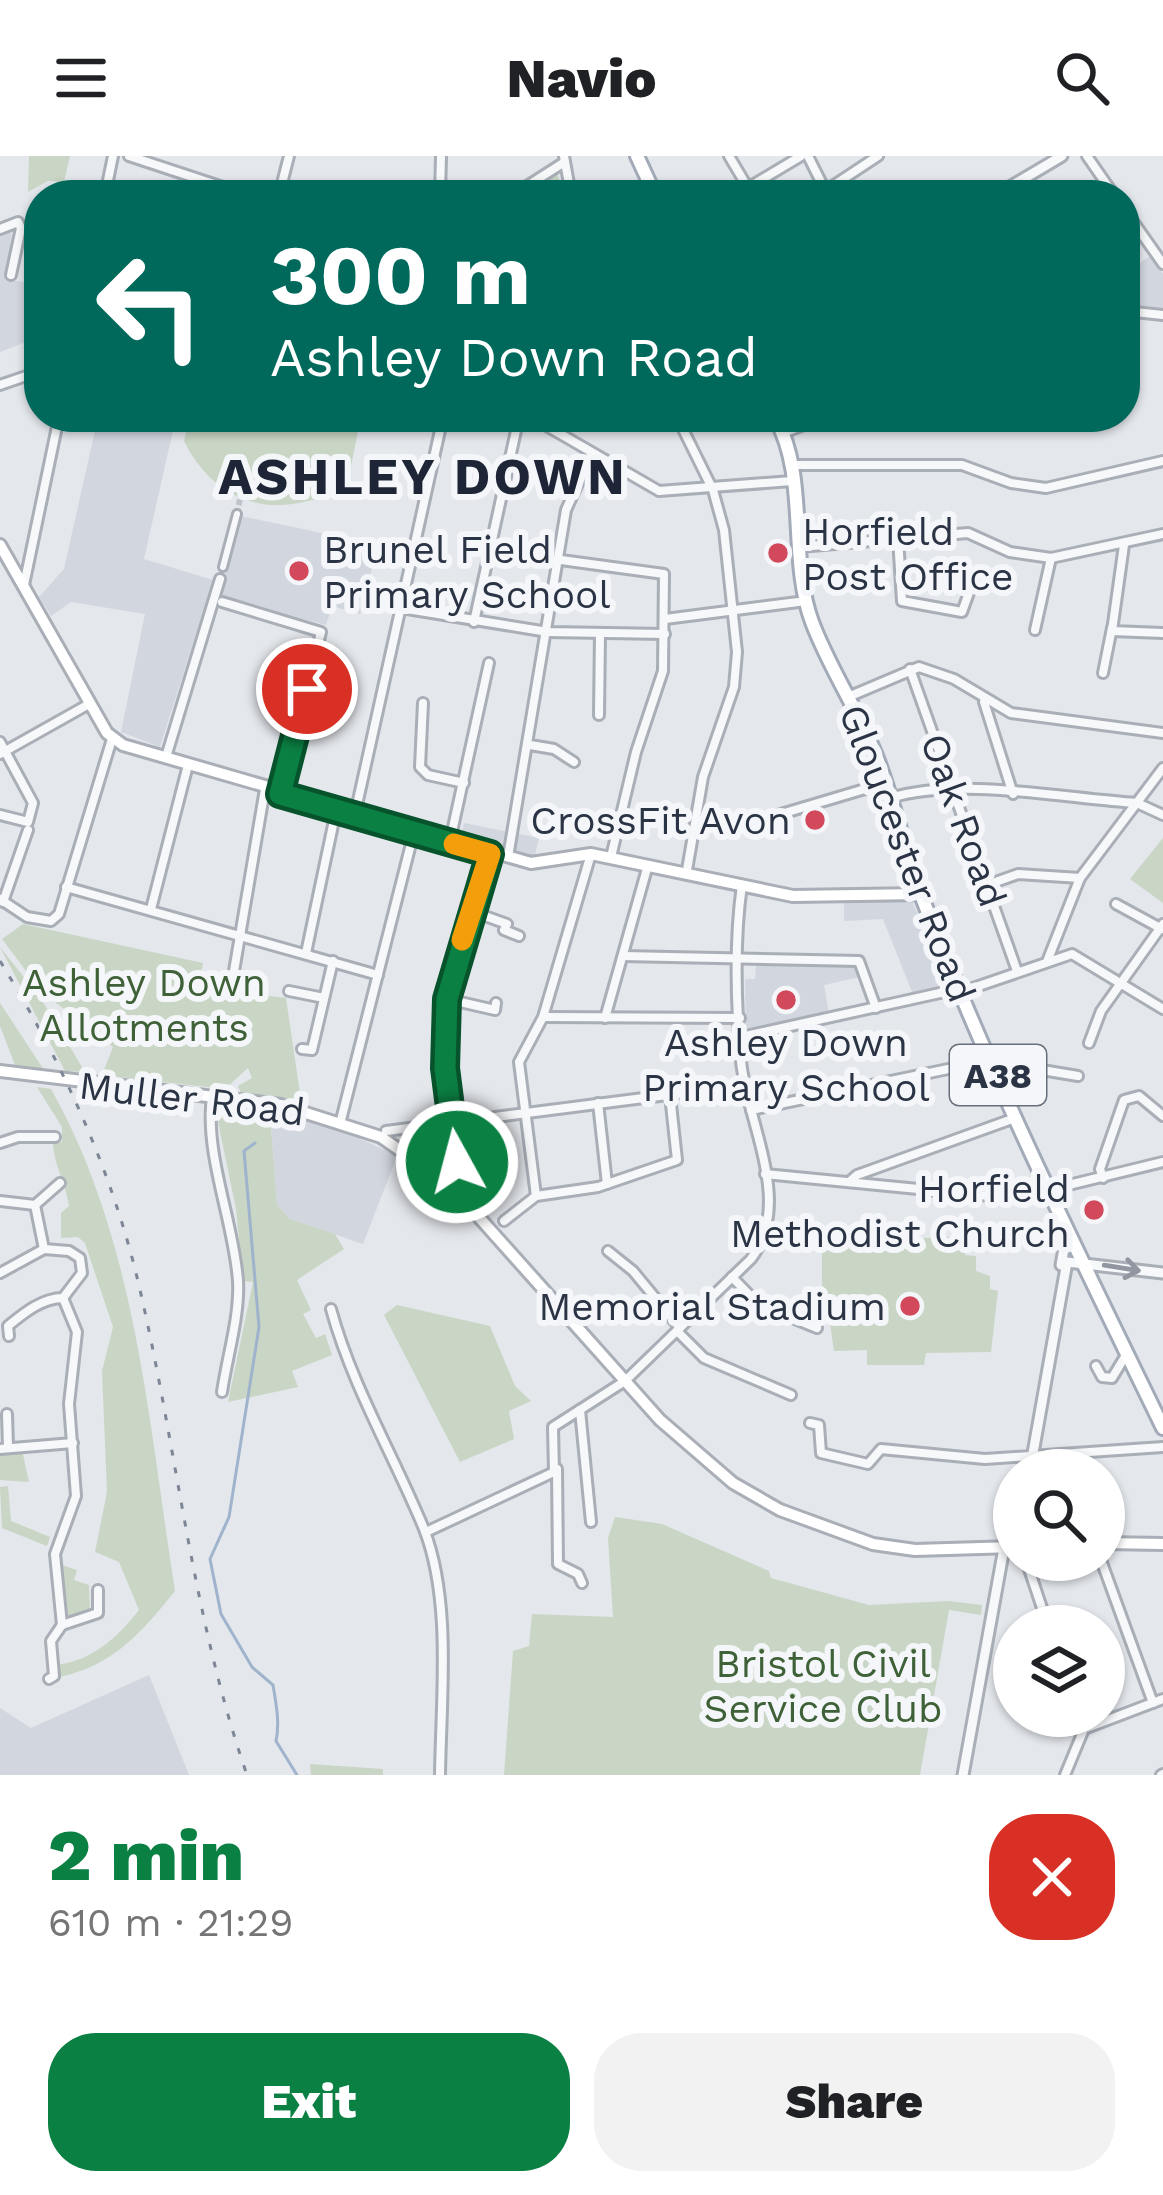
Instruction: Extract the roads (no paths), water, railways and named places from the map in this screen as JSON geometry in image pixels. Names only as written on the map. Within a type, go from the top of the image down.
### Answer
[{"type":"main road","name":"Gloucester Road","points":[[783,433],[792,465],[806,601],[885,783],[921,894],[960,990],[1090,1282],[1163,1428]]},
{"type":"main road","points":[[0,545],[112,739],[265,790],[508,859],[549,862],[591,854],[687,870],[793,896],[921,894]]},
{"type":"main road","name":"Muller Road","points":[[0,1071],[212,1097],[340,1120],[428,1166],[498,1225],[625,1382],[704,1462],[780,1510],[824,1528],[896,1547],[993,1548]]},
{"type":"main road","points":[[1125,1543],[1163,1544]]},
{"type":"street","points":[[128,156],[199,180]]},
{"type":"street","points":[[762,180],[804,156]]},
{"type":"street","points":[[844,180],[878,156]]},
{"type":"street","points":[[1021,180],[1062,156]]},
{"type":"street","points":[[535,180],[564,160]]},
{"type":"street","points":[[0,229],[18,222],[11,274]]},
{"type":"street","points":[[1140,231],[1163,264]]},
{"type":"street","points":[[24,585],[55,432]]},
{"type":"street","points":[[354,816],[439,432]]},
{"type":"street","points":[[474,622],[516,432]]},
{"type":"street","points":[[555,432],[659,491],[792,481]]},
{"type":"street","points":[[684,432],[713,490],[727,547],[734,687],[703,777],[687,870]]},
{"type":"street","points":[[508,859],[571,495],[591,455]]},
{"type":"street","points":[[792,465],[962,465],[1011,483],[1046,488],[1163,460]]},
{"type":"street","points":[[224,567],[237,514]]},
{"type":"street","points":[[799,547],[968,533],[999,549],[1051,558],[1163,534]]},
{"type":"street","points":[[898,538],[902,601],[962,612],[975,576]]},
{"type":"street","points":[[1102,673],[1124,545]]},
{"type":"street","points":[[1035,630],[1051,558]]},
{"type":"street","points":[[561,560],[662,572],[665,634],[660,687],[636,752],[611,857]]},
{"type":"street","points":[[165,758],[220,579]]},
{"type":"street","points":[[665,619],[806,601]]},
{"type":"street","points":[[222,602],[321,632],[280,794]]},
{"type":"street","points":[[401,608],[548,632],[665,634]]},
{"type":"street","points":[[1112,626],[1119,635],[1163,633]]},
{"type":"street","points":[[599,716],[600,634]]},
{"type":"street","points":[[449,842],[489,663]]},
{"type":"street","points":[[848,697],[910,669],[954,679],[983,700],[1021,715],[1163,733]]},
{"type":"street","name":"Oak Road","points":[[910,669],[1017,971]]},
{"type":"street","points":[[983,700],[1013,794]]},
{"type":"street","points":[[423,703],[420,767],[428,775],[464,783]]},
{"type":"street","points":[[0,815],[28,822],[33,803],[2,749],[89,704]]},
{"type":"street","points":[[28,830],[1,901],[47,922],[59,914],[112,739]]},
{"type":"street","points":[[530,745],[554,749],[574,762]]},
{"type":"street","points":[[152,909],[188,765]]},
{"type":"street","points":[[1048,959],[1080,878],[1163,768]]},
{"type":"street","points":[[781,814],[885,783]]},
{"type":"street","points":[[890,798],[928,788],[953,789],[1137,803],[1163,814]]},
{"type":"street","points":[[232,977],[265,790]]},
{"type":"street","points":[[306,953],[337,811]]},
{"type":"street","points":[[340,1120],[414,832]]},
{"type":"street","points":[[457,1180],[445,1068],[447,999],[490,854]]},
{"type":"street","points":[[536,1196],[520,1062],[543,1017],[591,854]]},
{"type":"street","points":[[604,1018],[649,864]]},
{"type":"street","points":[[987,885],[1018,874],[1080,878]]},
{"type":"street","points":[[582,1583],[578,1574],[557,1564],[556,1467],[550,1432],[625,1382],[758,1250],[766,1231],[766,1174],[745,1085],[741,1037],[742,885]]},
{"type":"street","points":[[66,887],[378,975]]},
{"type":"street","points":[[1090,1043],[1121,981],[1161,927],[1116,904]]},
{"type":"street","points":[[471,911],[507,924],[504,931],[519,936]]},
{"type":"street","points":[[623,956],[859,961],[875,1008]]},
{"type":"street","points":[[741,1037],[960,990],[1048,959],[1078,956],[1163,1009]]},
{"type":"street","points":[[302,1049],[312,1050],[333,961]]},
{"type":"street","points":[[289,991],[324,998]]},
{"type":"street","points":[[447,999],[495,1010],[496,1003]]},
{"type":"street","points":[[543,1017],[740,1018]]},
{"type":"street","points":[[751,1110],[952,1068],[988,1053]]},
{"type":"street","points":[[1002,1085],[1042,1070],[1078,1076]]},
{"type":"street","points":[[386,1131],[745,1085]]},
{"type":"street","points":[[498,1225],[536,1196],[607,1184],[678,1159],[670,1094]]},
{"type":"street","points":[[1103,1178],[1100,1169],[1124,1100],[1139,1096],[1163,1116]]},
{"type":"street","points":[[212,1097],[212,1140],[229,1207],[238,1288],[222,1392]]},
{"type":"street","points":[[598,1103],[607,1184]]},
{"type":"street","points":[[850,1183],[857,1174],[1017,1117]]},
{"type":"street","points":[[0,1143],[51,1140]]},
{"type":"street","points":[[766,1174],[1010,1198],[1163,1162]]},
{"type":"street","points":[[0,1202],[35,1205],[60,1183]]},
{"type":"street","points":[[35,1205],[44,1250]]},
{"type":"street","points":[[1034,1449],[1067,1232]]},
{"type":"street","points":[[0,1274],[44,1250],[75,1253],[83,1266],[63,1298],[39,1304],[6,1330]]},
{"type":"street","points":[[608,1251],[630,1267],[703,1357],[791,1394]]},
{"type":"street","points":[[1061,1277],[1082,1262],[1163,1273]]},
{"type":"street","points":[[732,1276],[758,1304],[817,1328]]},
{"type":"street","points":[[62,1625],[55,1554],[76,1496],[69,1404],[77,1332],[63,1298]]},
{"type":"street","points":[[330,1309],[341,1346],[426,1532],[440,1631],[440,1775]]},
{"type":"street","points":[[1096,1366],[1102,1377],[1112,1378],[1127,1354]]},
{"type":"street","points":[[580,1410],[591,1522]]},
{"type":"street","points":[[8,1414],[4,1448],[73,1443]]},
{"type":"street","points":[[809,1423],[820,1425],[820,1453],[849,1463],[868,1465],[881,1449],[953,1459],[993,1458]]},
{"type":"street","points":[[1125,1450],[1163,1447]]},
{"type":"street","points":[[426,1532],[556,1467]]},
{"type":"street","points":[[963,1775],[1002,1581]]},
{"type":"street","points":[[1109,1581],[1158,1701],[1125,1713]]},
{"type":"street","points":[[49,1679],[54,1676],[51,1641],[62,1625],[98,1613],[98,1590]]},
{"type":"street","points":[[1065,1775],[1081,1737]]},
{"type":"waterway","points":[[255,1143],[244,1151],[259,1327],[229,1517],[210,1559],[221,1614],[252,1667],[273,1685],[276,1741],[297,1775]]},
{"type":"tunnel","points":[[237,514],[240,499]]},
{"type":"railway","points":[[0,961],[79,1110],[124,1228],[211,1650],[247,1775]]},
{"type":"place","name":"Horfield Post Office","points":[[778,553]]},
{"type":"place","name":"Brunel Field Primary School","points":[[299,571]]},
{"type":"place","name":"CrossFit Avon","points":[[815,820]]},
{"type":"place","name":"Ashley Down Primary School","points":[[786,1000]]},
{"type":"place","name":"Horfield Methodist Church","points":[[1094,1210]]},
{"type":"place","name":"Memorial Stadium","points":[[910,1306]]},
{"type":"district","name":"ASHLEY DOWN","points":[[423,476]]},
{"type":"park label","name":"Ashley Down Allotments","points":[[144,1004]]},
{"type":"park label","name":"Bristol Civil Service Club","points":[[823,1686]]}]
